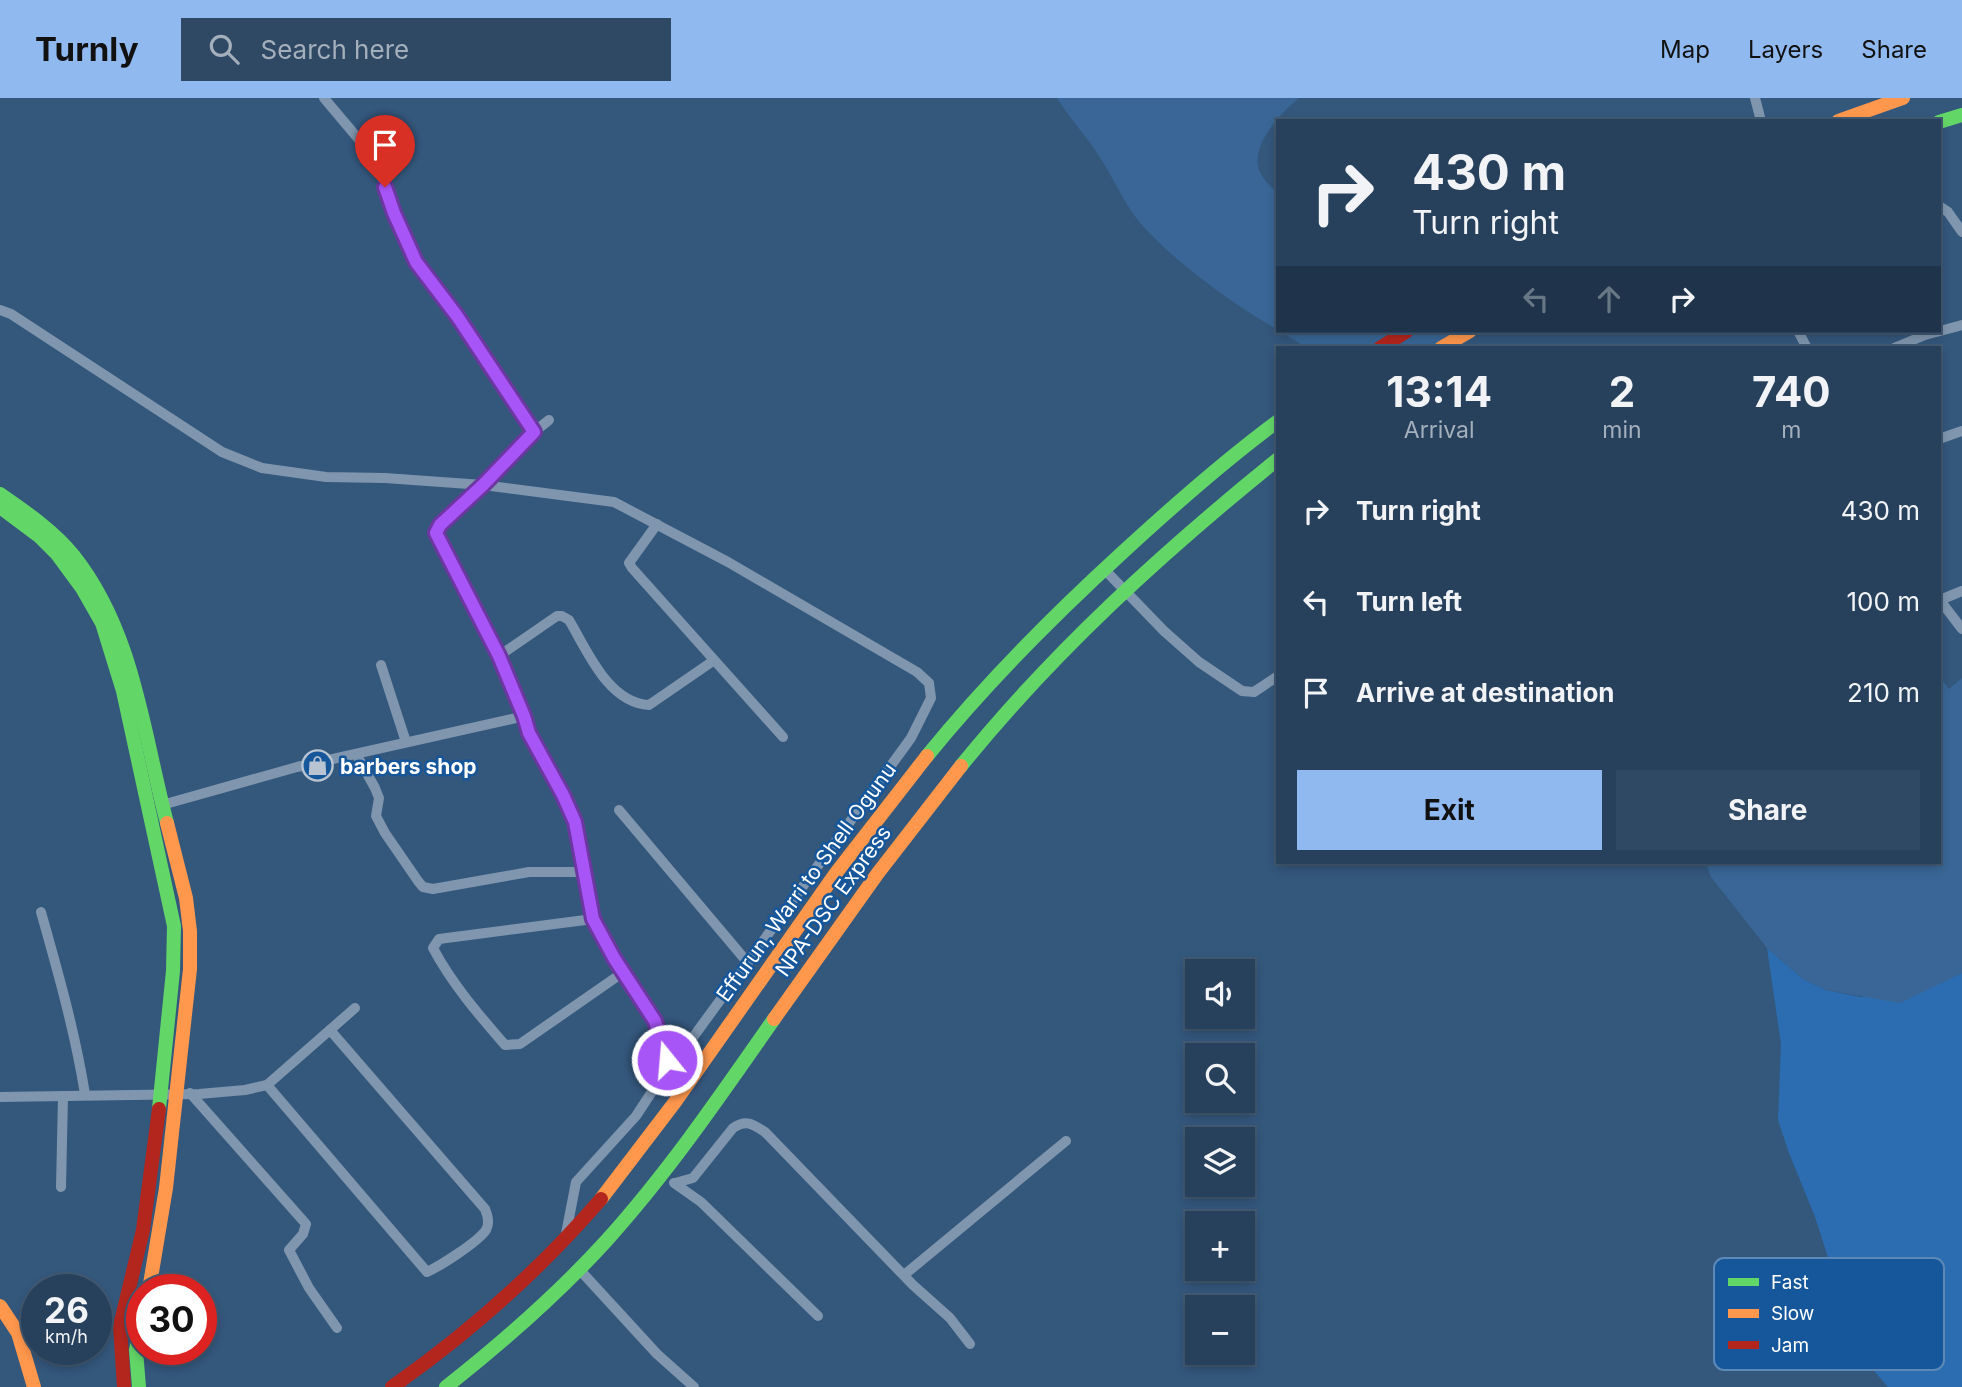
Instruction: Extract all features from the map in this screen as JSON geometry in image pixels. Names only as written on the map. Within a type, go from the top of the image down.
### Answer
[{"type":"main road","points":[[1843,119],[1886,101],[1903,98]]},
{"type":"main road","points":[[1941,121],[1962,115]]},
{"type":"main road","points":[[1383,346],[1404,333]]},
{"type":"main road","points":[[1446,345],[1467,333]]},
{"type":"main road","name":"Effurun, Warri to Shell Ogunu","points":[[392,1387],[430,1362],[523,1282],[626,1169],[812,906],[922,761],[1022,647],[1202,479],[1276,423]]},
{"type":"main road","name":"NPA-DSC Express","points":[[446,1387],[497,1347],[579,1269],[662,1175],[847,914],[940,792],[1026,690],[1126,591],[1224,502],[1276,461]]},
{"type":"main road","points":[[0,494],[33,515],[51,531],[84,570],[108,608],[132,674],[162,805],[184,884],[190,931],[183,1093],[152,1274]]},
{"type":"main road","points":[[0,507],[40,537],[57,554],[82,588],[102,623],[123,691],[166,872],[174,926],[173,971],[161,1094],[143,1230],[120,1326],[124,1387]]},
{"type":"main road","points":[[0,1306],[13,1322],[20,1337],[34,1387]]},
{"type":"main road","points":[[137,1365],[139,1387]]},
{"type":"street","points":[[324,98],[377,161],[394,213],[416,262],[457,316],[534,432]]},
{"type":"street","points":[[1755,98],[1760,119]]},
{"type":"street","points":[[1941,207],[1948,212],[1962,232]]},
{"type":"street","points":[[0,310],[11,314],[222,452],[262,468],[327,477],[483,485],[614,502],[728,562],[908,667],[929,683],[931,698],[911,738],[694,1036],[667,1060],[655,1087],[636,1116],[576,1182],[565,1239]]},
{"type":"street","points":[[1941,330],[1962,325]]},
{"type":"street","points":[[1898,346],[1925,333]]},
{"type":"street","points":[[549,420],[440,525],[436,533],[499,656],[529,733],[575,822],[593,919],[614,958],[625,971],[655,1021],[667,1060]]},
{"type":"street","points":[[1941,438],[1962,432]]},
{"type":"street","points":[[657,524],[629,563],[783,737]]},
{"type":"street","points":[[1104,569],[1164,631],[1199,662],[1242,691],[1254,692],[1276,677]]},
{"type":"street","points":[[1941,598],[1962,591]]},
{"type":"street","points":[[1941,602],[1962,629]]},
{"type":"street","points":[[499,656],[556,616],[562,616],[569,620],[603,675],[617,691],[639,704],[649,705],[713,661]]},
{"type":"street","points":[[381,665],[405,742]]},
{"type":"street","points":[[162,805],[297,767],[524,716]]},
{"type":"street","points":[[356,754],[379,798],[376,816],[395,849],[424,887],[433,889],[529,872],[584,872]]},
{"type":"street","points":[[619,810],[748,962]]},
{"type":"street","points":[[41,912],[63,988],[85,1094]]},
{"type":"street","points":[[593,919],[439,939],[433,948],[448,974],[487,1024],[505,1045],[513,1046],[625,971]]},
{"type":"street","points":[[0,1097],[161,1094],[245,1090],[267,1085],[355,1009]]},
{"type":"street","points":[[267,1085],[427,1272],[441,1266],[486,1230],[489,1219],[485,1209],[330,1030]]},
{"type":"street","points":[[183,1093],[306,1224],[303,1234],[289,1250],[309,1288],[337,1328]]},
{"type":"street","points":[[61,1187],[63,1096]]},
{"type":"street","points":[[675,1183],[693,1178],[733,1128],[741,1122],[751,1122],[765,1132],[904,1275],[950,1318],[970,1344]]},
{"type":"street","points":[[904,1275],[1066,1141]]},
{"type":"street","points":[[662,1175],[701,1202],[818,1316]]},
{"type":"street","points":[[579,1269],[657,1354],[694,1387]]},
{"type":"shaded area","points":[[1057,98],[1299,98],[1276,119],[1264,137],[1258,157],[1261,174],[1276,191],[1276,328],[1198,276],[1144,227],[1131,211],[1096,151]]},
{"type":"shaded area","points":[[1283,333],[1446,333],[1467,346],[1304,346]]},
{"type":"shaded area","points":[[1962,678],[1962,973],[1900,1003],[1826,990],[1803,979],[1767,948],[1711,877],[1706,864],[1941,864],[1941,679],[1949,689]]},
{"type":"shaded area","points":[[1767,948],[1803,979],[1826,990],[1861,997],[1941,982],[1962,973],[1962,1387],[1888,1387],[1875,1372],[1874,1370],[1944,1370],[1944,1258],[1828,1258],[1778,1120],[1781,1044]]},
{"type":"traffic: fast","points":[[1941,121],[1962,115]]},
{"type":"traffic: fast","points":[[927,756],[997,676],[1071,600],[1180,501],[1276,423]]},
{"type":"traffic: fast","points":[[961,766],[1034,683],[1111,604],[1276,461]]},
{"type":"traffic: fast","points":[[0,494],[58,538],[94,586],[110,617],[134,684],[167,823]]},
{"type":"traffic: fast","points":[[0,507],[40,537],[57,554],[82,588],[102,623],[123,691],[174,926],[173,971],[159,1109]]},
{"type":"traffic: fast","points":[[446,1387],[529,1317],[607,1240],[673,1160],[774,1019]]},
{"type":"traffic: fast","points":[[137,1365],[139,1387]]},
{"type":"traffic: slow","points":[[1844,119],[1903,98]]},
{"type":"traffic: slow","points":[[1444,346],[1467,333]]},
{"type":"traffic: slow","points":[[601,1199],[675,1102],[836,873],[927,756]]},
{"type":"traffic: slow","points":[[774,1019],[878,873],[961,766]]},
{"type":"traffic: slow","points":[[152,1274],[166,1188],[190,969],[190,931],[186,898],[167,823]]},
{"type":"traffic: slow","points":[[0,1306],[18,1333],[34,1387]]},
{"type":"traffic: jam","points":[[1383,346],[1404,333]]},
{"type":"traffic: jam","points":[[124,1387],[120,1326],[143,1230],[159,1109]]},
{"type":"traffic: jam","points":[[392,1387],[449,1345],[503,1299],[553,1251],[601,1199]]},
{"type":"place","name":"barbers shop","points":[[317,766]]},
{"type":"route","points":[[385,187],[416,262],[457,316],[534,432],[440,525],[436,533],[499,656],[529,733],[575,822],[593,919],[614,958],[625,971],[655,1021],[667,1060]]}]
